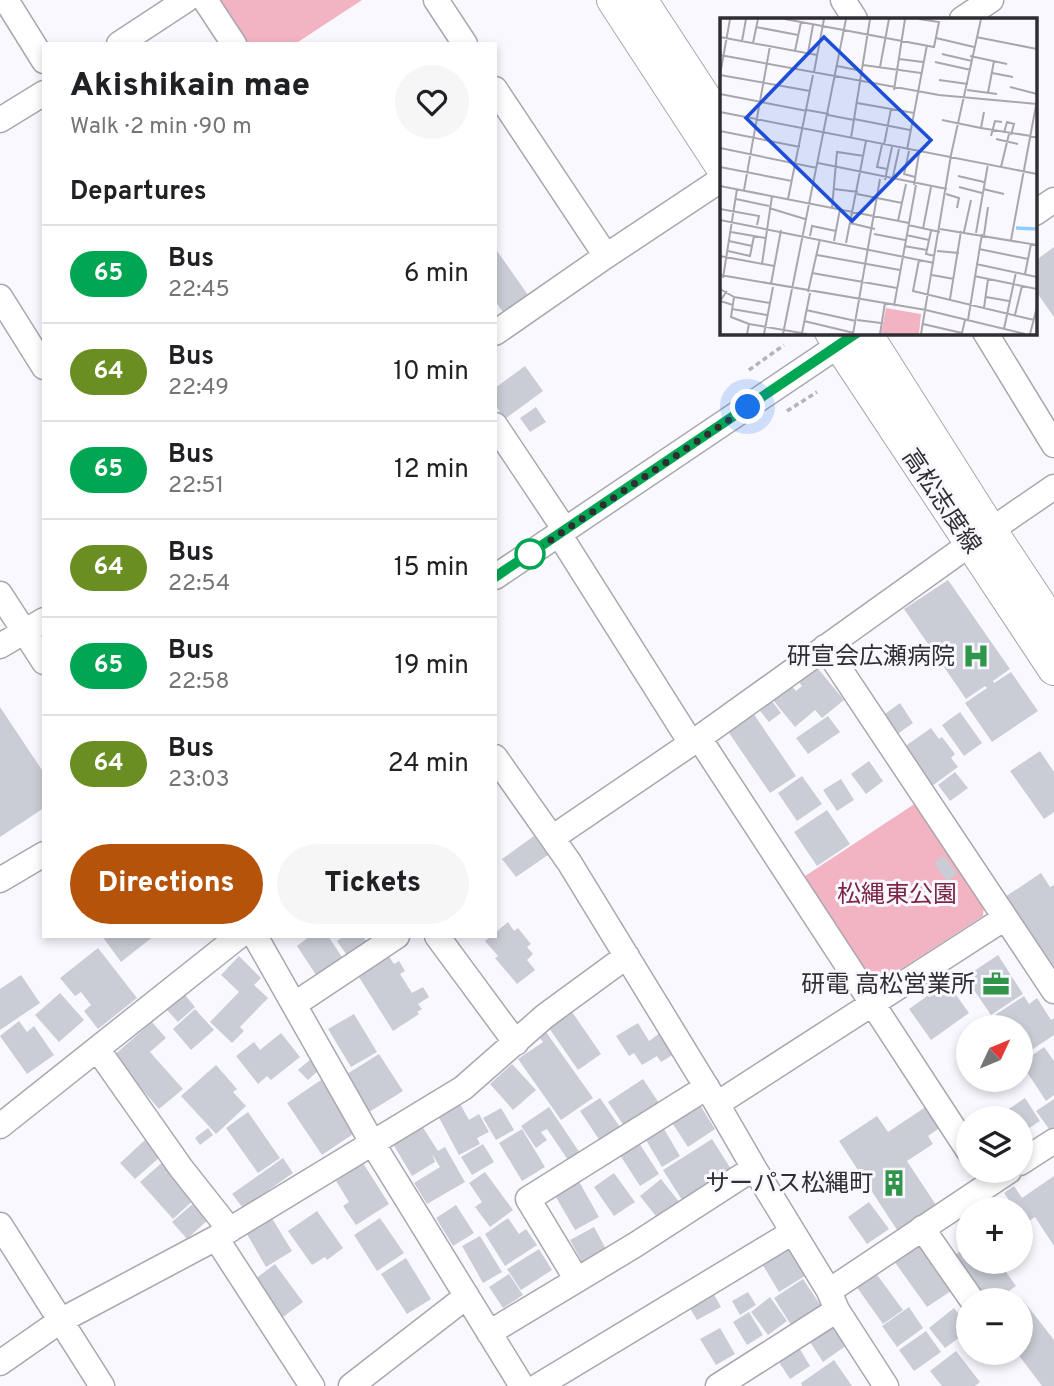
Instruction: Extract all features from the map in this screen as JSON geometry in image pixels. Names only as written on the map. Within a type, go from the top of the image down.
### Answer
[{"type":"main road","points":[[613,0],[720,164]]},
{"type":"main road","points":[[640,0],[720,121]]},
{"type":"main road","name":"高松志度線","points":[[848,336],[981,538],[1054,669]]},
{"type":"main road","name":"高松志度線","points":[[981,538],[1054,626]]},
{"type":"street","points":[[6,0],[42,58]]},
{"type":"street","points":[[122,42],[186,0]]},
{"type":"street","points":[[205,0],[233,42]]},
{"type":"street","points":[[436,0],[464,42]]},
{"type":"street","points":[[843,0],[854,18]]},
{"type":"street","points":[[964,18],[991,0]]},
{"type":"street","points":[[497,92],[606,256]]},
{"type":"street","points":[[0,121],[42,94]]},
{"type":"street","points":[[497,332],[720,180]]},
{"type":"street","points":[[1036,212],[1054,200]]},
{"type":"street","points":[[0,297],[42,364]]},
{"type":"street","points":[[986,334],[1054,445]]},
{"type":"street","points":[[497,576],[848,336]]},
{"type":"street","points":[[497,428],[695,740],[956,1132]]},
{"type":"street","points":[[552,838],[1054,487]]},
{"type":"street","points":[[0,594],[34,626],[42,655]]},
{"type":"street","points":[[0,646],[34,626]]},
{"type":"street","points":[[825,647],[1054,991]]},
{"type":"street","points":[[497,760],[552,838],[627,956],[886,1386]]},
{"type":"street","points":[[0,880],[42,855]]},
{"type":"street","points":[[577,1280],[528,1199],[872,1004],[1005,918]]},
{"type":"street","points":[[0,1126],[237,938]]},
{"type":"street","points":[[256,938],[373,1144],[522,1386]]},
{"type":"street","points":[[438,938],[516,1043]]},
{"type":"street","points":[[295,1004],[383,940]]},
{"type":"street","points":[[0,1363],[60,1321],[223,1234],[463,1088],[545,1016],[627,956]]},
{"type":"street","points":[[98,1050],[181,1168],[312,1386]]},
{"type":"street","points":[[1033,1155],[1054,1141]]},
{"type":"street","points":[[489,1333],[635,1245],[754,1168]]},
{"type":"street","points":[[718,1386],[982,1183]]},
{"type":"street","points":[[0,1225],[102,1386]]},
{"type":"street","points":[[922,1228],[964,1288]]},
{"type":"street","points":[[538,1386],[793,1232]]},
{"type":"street","points":[[351,1386],[467,1296]]},
{"type":"path","points":[[748,370],[784,345]]},
{"type":"path","points":[[787,411],[817,392]]},
{"type":"green space","points":[[217,0],[362,0],[298,42],[245,42]]},
{"type":"green space","name":"松縄東公園","points":[[916,803],[984,905],[983,916],[881,982],[870,981],[802,878]]},
{"type":"building","points":[[1054,247],[1054,317],[1036,291],[1036,260]]},
{"type":"building","points":[[497,251],[528,295],[503,312],[497,304]]},
{"type":"building","points":[[525,366],[543,391],[505,419],[497,408],[497,387]]},
{"type":"building","points":[[536,407],[546,422],[530,432],[520,418]]},
{"type":"building","points":[[948,580],[1010,669],[993,681],[994,683],[1011,672],[1038,711],[992,742],[965,703],[987,688],[985,686],[966,699],[904,609]]},
{"type":"building","points":[[815,665],[844,700],[822,718],[815,710],[795,727],[773,700],[791,685],[796,691],[802,686],[797,680]]},
{"type":"building","points":[[769,697],[781,713],[769,722],[757,707]]},
{"type":"building","points":[[900,703],[913,723],[896,735],[882,716]]},
{"type":"building","points":[[0,707],[42,770],[42,809],[0,837]]},
{"type":"building","points":[[751,710],[796,776],[770,793],[725,727]]},
{"type":"building","points":[[960,712],[982,743],[964,756],[942,725]]},
{"type":"building","points":[[828,716],[840,732],[808,754],[796,738]]},
{"type":"building","points":[[931,728],[955,754],[951,758],[958,767],[932,786],[904,747]]},
{"type":"building","points":[[1040,751],[1054,772],[1054,812],[1044,819],[1010,771]]},
{"type":"building","points":[[869,761],[883,781],[866,794],[851,774]]},
{"type":"building","points":[[955,772],[968,788],[950,801],[938,785]]},
{"type":"building","points":[[802,776],[822,804],[797,821],[778,793]]},
{"type":"building","points":[[841,779],[854,800],[837,811],[823,790]]},
{"type":"building","points":[[827,810],[850,844],[817,866],[794,832]]},
{"type":"building","points":[[534,836],[548,855],[516,877],[502,859]]},
{"type":"building","points":[[944,856],[957,874],[947,881],[934,863]]},
{"type":"building","points":[[1041,873],[1050,887],[1054,885],[1054,975],[1002,899]]},
{"type":"building","points":[[508,922],[514,931],[518,928],[531,944],[527,947],[533,954],[527,960],[535,970],[517,984],[495,958],[498,956],[485,941],[497,938],[497,931]]},
{"type":"building","points":[[103,938],[151,938],[121,962]]},
{"type":"building","points":[[307,938],[329,938],[344,960],[318,978],[297,946]]},
{"type":"building","points":[[341,938],[364,938],[368,944],[348,957],[337,941]]},
{"type":"building","points":[[98,948],[137,998],[98,1029],[84,1011],[91,1005],[81,992],[75,996],[60,978]]},
{"type":"building","points":[[388,955],[394,964],[399,961],[405,971],[400,974],[412,993],[423,987],[429,997],[418,1004],[422,1009],[417,1012],[419,1014],[393,1031],[357,974]]},
{"type":"building","points":[[998,955],[1023,994],[991,1015],[965,977]]},
{"type":"building","points":[[239,956],[261,978],[254,985],[268,998],[240,1027],[244,1031],[232,1043],[210,1022],[239,992],[221,975]]},
{"type":"building","points":[[21,975],[40,1003],[0,1030],[0,989]]},
{"type":"building","points":[[947,982],[969,1013],[956,1015],[956,1022],[931,1040],[909,1009]]},
{"type":"building","points":[[60,993],[84,1020],[59,1042],[35,1015]]},
{"type":"building","points":[[185,995],[195,1007],[178,1022],[167,1010]]},
{"type":"building","points":[[1024,996],[1029,1004],[1037,998],[1051,1020],[1054,1018],[1054,1035],[1033,1049],[1033,1015],[995,1015]]},
{"type":"building","points":[[195,1009],[214,1030],[191,1050],[173,1029]]},
{"type":"building","points":[[572,1012],[601,1054],[578,1070],[549,1028]]},
{"type":"building","points":[[354,1014],[377,1052],[351,1067],[328,1029]]},
{"type":"building","points":[[19,1021],[27,1032],[34,1026],[54,1055],[27,1074],[0,1036]]},
{"type":"building","points":[[152,1022],[166,1038],[150,1052],[183,1089],[159,1109],[113,1056]]},
{"type":"building","points":[[638,1023],[649,1041],[660,1033],[674,1054],[661,1062],[657,1056],[642,1065],[634,1053],[629,1056],[616,1036]]},
{"type":"building","points":[[546,1032],[593,1098],[561,1120],[518,1059],[543,1042],[539,1037]]},
{"type":"building","points":[[281,1033],[300,1057],[271,1080],[267,1076],[258,1084],[236,1056],[254,1042],[260,1050]]},
{"type":"building","points":[[1044,1047],[1054,1061],[1054,1095],[1046,1101],[1033,1081],[1033,1055]]},
{"type":"building","points":[[379,1054],[403,1091],[366,1114],[342,1077]]},
{"type":"building","points":[[312,1058],[321,1068],[308,1080],[298,1070]]},
{"type":"building","points":[[512,1064],[536,1090],[513,1110],[490,1084]]},
{"type":"building","points":[[216,1065],[237,1089],[233,1092],[246,1106],[216,1134],[181,1096]]},
{"type":"building","points":[[643,1079],[661,1106],[626,1129],[608,1102]]},
{"type":"building","points":[[321,1080],[356,1132],[322,1155],[287,1103]]},
{"type":"building","points":[[600,1098],[622,1130],[602,1144],[580,1111]]},
{"type":"building","points":[[1025,1098],[1030,1106],[1013,1106]]},
{"type":"building","points":[[1054,1099],[1054,1131],[1052,1133],[1036,1111]]},
{"type":"building","points":[[459,1102],[469,1120],[479,1114],[489,1132],[477,1138],[480,1144],[459,1155],[437,1114]]},
{"type":"building","points":[[700,1105],[715,1129],[688,1147],[669,1118]]},
{"type":"building","name":"サーパス松縄町","points":[[927,1106],[941,1127],[928,1136],[933,1144],[907,1161],[936,1205],[897,1230],[839,1141],[877,1116],[888,1132]]},
{"type":"building","points":[[549,1107],[582,1156],[570,1163],[547,1129],[541,1132],[547,1140],[536,1148],[521,1126]]},
{"type":"building","points":[[501,1108],[514,1130],[496,1140],[483,1118]]},
{"type":"building","points":[[1033,1110],[1040,1121],[1033,1126]]},
{"type":"building","points":[[248,1112],[280,1158],[258,1173],[226,1128]]},
{"type":"building","points":[[661,1124],[680,1156],[662,1167],[643,1135]]},
{"type":"building","points":[[422,1126],[438,1151],[445,1147],[465,1182],[427,1204],[414,1183],[440,1167],[432,1154],[435,1162],[412,1176],[393,1144]]},
{"type":"building","points":[[208,1128],[213,1135],[200,1145],[195,1138]]},
{"type":"building","points":[[522,1129],[545,1167],[522,1181],[499,1143]]},
{"type":"building","points":[[712,1139],[731,1169],[682,1200],[663,1170]]},
{"type":"building","points":[[145,1140],[160,1157],[135,1179],[120,1163]]},
{"type":"building","points":[[639,1143],[659,1174],[640,1186],[620,1155]]},
{"type":"building","points":[[483,1144],[494,1162],[472,1175],[461,1157]]},
{"type":"building","points":[[283,1158],[293,1173],[243,1208],[232,1194]]},
{"type":"building","points":[[165,1160],[197,1197],[173,1219],[140,1182]]},
{"type":"building","points":[[363,1163],[389,1204],[356,1225],[343,1206],[349,1202],[336,1181]]},
{"type":"building","points":[[485,1172],[513,1210],[490,1227],[475,1207],[482,1202],[469,1183]]},
{"type":"building","points":[[614,1173],[635,1202],[614,1216],[594,1187]]},
{"type":"building","points":[[1054,1176],[1054,1246],[1035,1217],[1033,1218],[1033,1197],[1023,1197]]},
{"type":"building","points":[[577,1178],[599,1217],[575,1230],[553,1192]]},
{"type":"building","points":[[661,1179],[680,1203],[659,1220],[640,1196]]},
{"type":"building","points":[[1014,1186],[1021,1197],[1007,1197],[1004,1193]]},
{"type":"building","points":[[196,1201],[211,1217],[187,1239],[172,1222]]},
{"type":"building","points":[[869,1202],[889,1229],[867,1244],[848,1217]]},
{"type":"building","points":[[456,1205],[474,1233],[453,1246],[436,1218]]},
{"type":"building","points":[[317,1211],[343,1248],[327,1260],[325,1257],[312,1265],[288,1231]]},
{"type":"building","points":[[270,1215],[292,1251],[266,1267],[244,1229]]},
{"type":"building","points":[[380,1218],[404,1253],[377,1271],[354,1235]]},
{"type":"building","points":[[508,1218],[519,1234],[526,1229],[537,1245],[505,1266],[485,1234]]},
{"type":"building","points":[[594,1227],[606,1249],[582,1262],[570,1240]]},
{"type":"building","points":[[480,1236],[502,1272],[483,1283],[462,1246]]},
{"type":"building","points":[[918,1244],[951,1291],[927,1307],[894,1261]]},
{"type":"building","points":[[790,1245],[808,1274],[779,1292],[761,1262]]},
{"type":"building","points":[[539,1249],[552,1270],[521,1290],[507,1269]]},
{"type":"building","points":[[406,1258],[431,1299],[407,1314],[381,1274]]},
{"type":"building","points":[[275,1264],[303,1302],[283,1317],[255,1279]]},
{"type":"building","points":[[875,1272],[903,1310],[883,1324],[856,1286]]},
{"type":"building","points":[[509,1274],[523,1295],[503,1308],[489,1287]]},
{"type":"building","points":[[968,1274],[1008,1274],[1016,1286],[1013,1288],[978,1288]]},
{"type":"building","points":[[803,1279],[823,1309],[793,1328],[774,1298]]},
{"type":"building","points":[[712,1291],[721,1307],[697,1320],[688,1305]]},
{"type":"building","points":[[748,1292],[756,1305],[740,1315],[732,1301]]},
{"type":"building","points":[[770,1297],[787,1321],[768,1335],[751,1312]]},
{"type":"building","points":[[909,1307],[923,1328],[897,1347],[882,1326]]},
{"type":"building","points":[[954,1308],[956,1311],[956,1340],[945,1348],[929,1328]]},
{"type":"building","points":[[749,1312],[763,1335],[747,1345],[733,1322]]},
{"type":"building","points":[[1033,1313],[1054,1340],[1054,1386],[1042,1386],[1026,1365],[1033,1365]]},
{"type":"building","points":[[831,1323],[847,1345],[823,1362],[808,1339]]},
{"type":"building","points":[[720,1328],[735,1354],[716,1365],[700,1339]]},
{"type":"building","points":[[926,1331],[941,1352],[914,1371],[899,1350]]},
{"type":"building","points":[[798,1346],[810,1366],[790,1379],[777,1359]]},
{"type":"building","points":[[956,1351],[956,1365],[967,1365],[980,1382],[975,1386],[942,1386],[930,1371]]},
{"type":"building","points":[[834,1360],[852,1386],[802,1386],[801,1383]]},
{"type":"bus line","name":"65","points":[[497,576],[855,334]]},
{"type":"place","name":"研宣会広瀬病院","points":[[976,656]]},
{"type":"place","name":"研電 高松営業所","points":[[996,984]]},
{"type":"place","name":"サーパス松縄町","points":[[894,1183]]},
{"type":"route","points":[[530,554],[748,407]]}]
